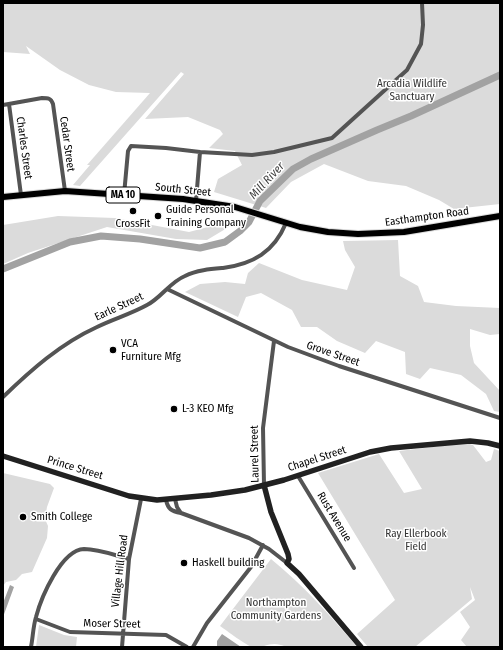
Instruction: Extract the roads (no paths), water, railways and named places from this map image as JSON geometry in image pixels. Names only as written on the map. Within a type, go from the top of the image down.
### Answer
[{"type":"main road","name":"South Street","points":[[3,197],[21,194],[65,191],[196,201],[242,209],[286,223]]},
{"type":"main road","name":"Easthampton Road","points":[[286,223],[328,232],[358,234],[404,232],[500,216]]},
{"type":"main road","name":"Chapel Street","points":[[141,499],[166,500],[229,493],[298,476],[370,452],[391,448],[470,441],[500,446]]},
{"type":"main road","name":"Prince Street","points":[[3,456],[141,499]]},
{"type":"main road","name":"Laurel Street","points":[[264,485],[271,512],[288,554],[289,558],[287,562]]},
{"type":"main road","points":[[287,562],[361,647]]},
{"type":"street","points":[[124,195],[128,151],[131,146],[252,155],[274,152],[332,138],[407,70],[422,44],[422,3]]},
{"type":"street","name":"Cedar Street","points":[[9,104],[42,98],[51,99],[56,123],[65,191]]},
{"type":"street","points":[[3,105],[9,104]]},
{"type":"street","name":"Charles Street","points":[[9,104],[21,194]]},
{"type":"street","points":[[196,201],[200,152]]},
{"type":"street","name":"Earle Street","points":[[3,397],[29,372],[58,349],[97,327],[149,304],[177,280],[192,273],[235,266],[257,258],[275,242],[286,223]]},
{"type":"street","name":"Grove Street","points":[[167,289],[274,341],[339,366],[500,418]]},
{"type":"street","name":"Laurel Street","points":[[264,485],[263,428],[274,341]]},
{"type":"street","name":"Rust Avenue","points":[[298,476],[354,568]]},
{"type":"street","name":"Village Hill Road","points":[[122,647],[129,559],[141,499]]},
{"type":"street","points":[[175,499],[177,507],[181,513]]},
{"type":"street","points":[[166,500],[168,508],[172,511],[239,534],[263,545],[287,562]]},
{"type":"street","points":[[193,647],[207,623],[251,567],[263,545]]},
{"type":"street","points":[[31,647],[36,619],[44,594],[51,580],[63,563],[73,553],[84,549],[129,559]]},
{"type":"street","name":"Moser Street","points":[[36,619],[70,632],[122,635],[166,635],[188,647]]},
{"type":"waterway","name":"Mill River","points":[[3,269],[70,242],[101,236],[140,239],[200,248],[225,242],[249,222],[260,201],[293,169],[311,159],[411,116],[500,75]]},
{"type":"place","name":"CrossFit","points":[[133,211]]},
{"type":"place","name":"Guide Personal Training Company","points":[[158,216]]},
{"type":"place","name":"VCA Furniture Mfg","points":[[113,350]]},
{"type":"place","name":"L-3 KEO Mfg","points":[[174,409]]},
{"type":"place","name":"Smith College","points":[[23,517]]},
{"type":"place","name":"Haskell building","points":[[184,563]]},
{"type":"park label","name":"Arcadia Wildlife Sanctuary","points":[[412,90]]},
{"type":"park label","name":"Ray Ellerbook Field","points":[[416,540]]},
{"type":"park label","name":"Northampton Community Gardens","points":[[276,609]]}]
